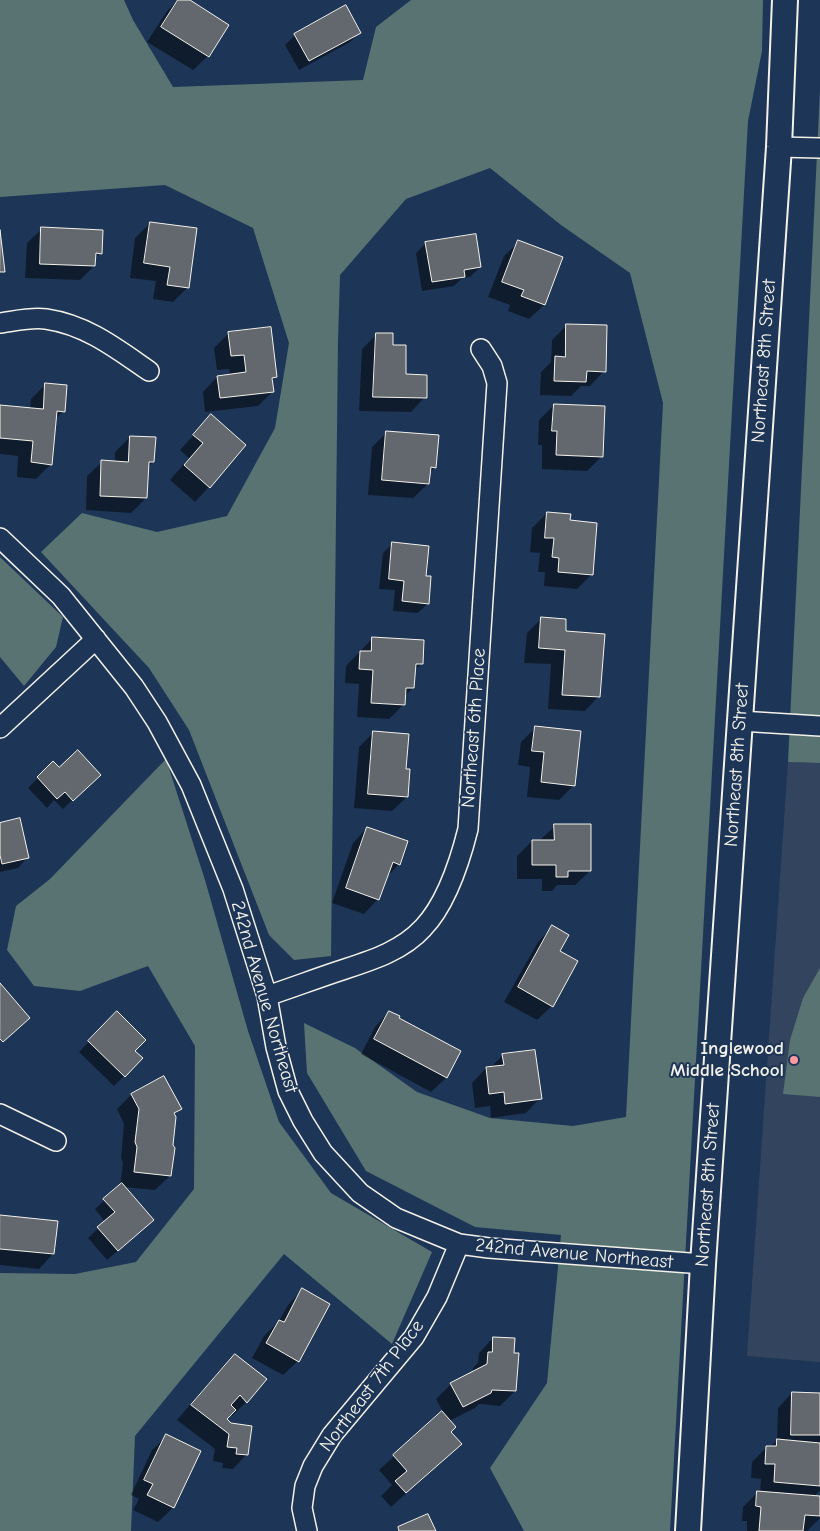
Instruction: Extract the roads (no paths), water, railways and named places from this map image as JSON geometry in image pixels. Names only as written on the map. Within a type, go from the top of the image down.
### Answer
[{"type":"street","name":"Northeast 8th Street","points":[[688,1531],[703,1264],[779,147],[785,0]]},
{"type":"street","points":[[779,147],[820,148]]},
{"type":"street","points":[[0,323],[45,319],[74,325],[101,338],[150,371]]},
{"type":"street","name":"Northeast 6th Place","points":[[267,996],[387,954],[408,941],[423,928],[436,910],[461,858],[468,829],[497,383],[492,366],[481,350]]},
{"type":"street","name":"242nd Avenue Northeast","points":[[0,538],[61,596],[134,687],[157,722],[191,785],[234,889],[267,996],[276,1048],[288,1091],[303,1121],[324,1153],[360,1192],[396,1218],[459,1244],[703,1264]]},
{"type":"street","points":[[0,728],[96,639]]},
{"type":"street","points":[[740,721],[820,726]]},
{"type":"street","points":[[0,1114],[56,1141]]},
{"type":"street","name":"Northeast 7th Place","points":[[307,1531],[302,1508],[305,1486],[313,1466],[332,1435],[414,1336],[437,1297],[459,1244]]},
{"type":"place","name":"Inglewood Middle School","points":[[794,1060]]}]
